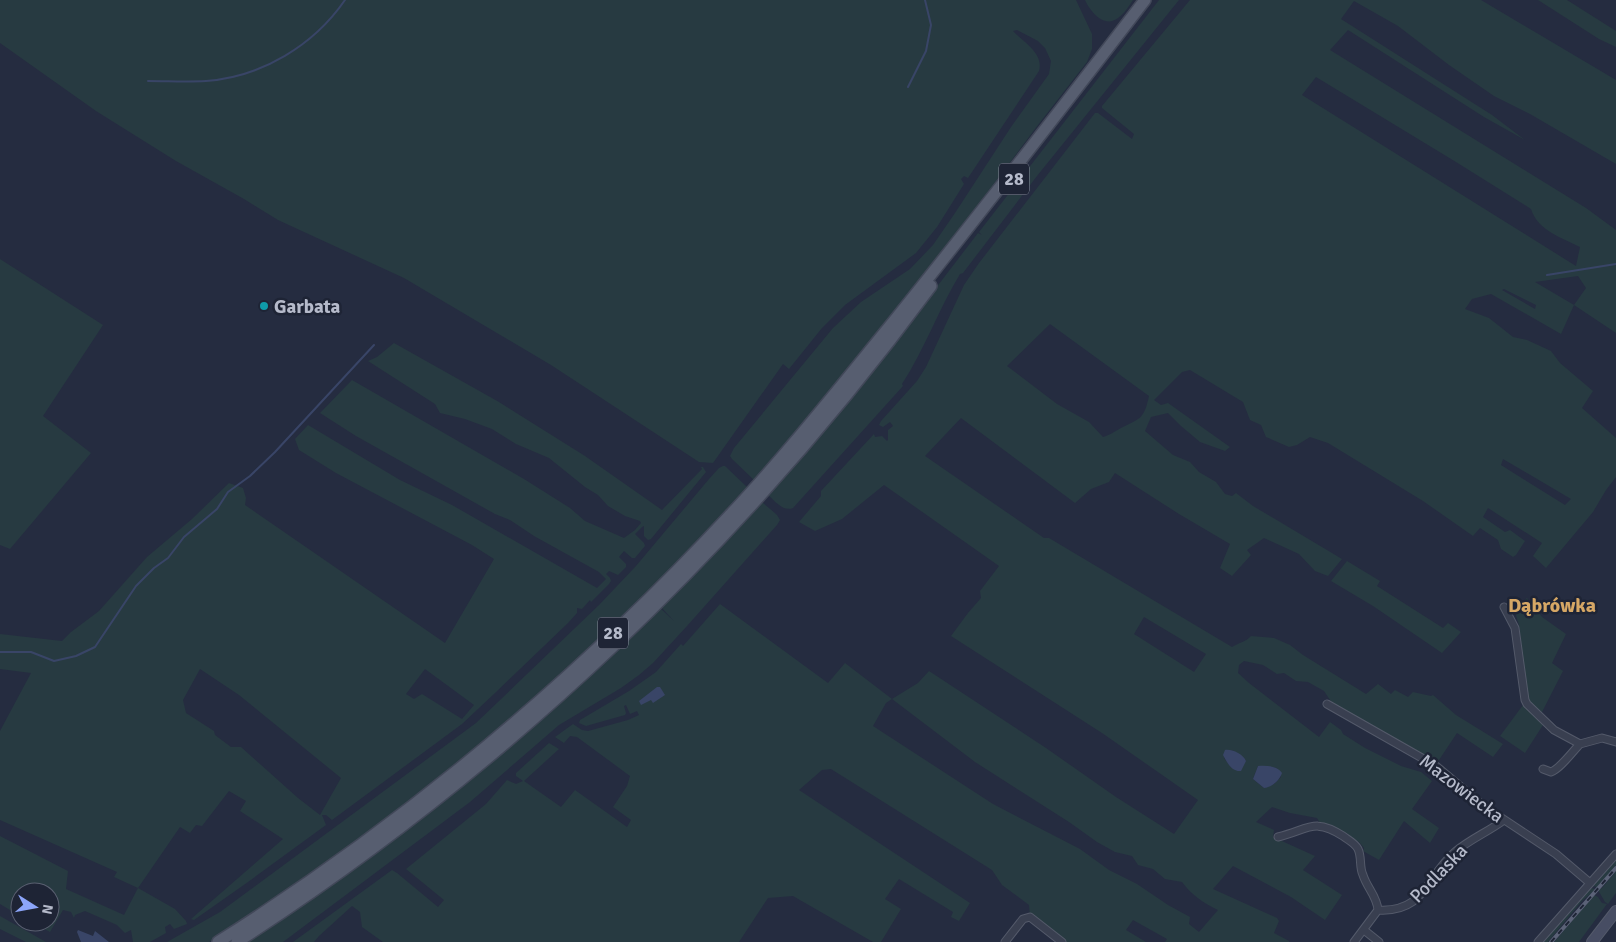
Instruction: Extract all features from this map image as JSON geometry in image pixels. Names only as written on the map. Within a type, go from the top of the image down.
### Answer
[{"type":"main road","name":"28","points":[[218,942],[328,868],[460,768],[563,680],[681,567],[761,481],[834,396],[946,256],[1145,0]]},
{"type":"main road","name":"28","points":[[237,942],[347,867],[476,768],[577,681],[689,573],[767,489],[854,387],[1154,0]]},
{"type":"main road","points":[[1592,942],[1616,911]]},
{"type":"street","points":[[1504,607],[1515,628],[1527,704],[1554,730],[1580,744]]},
{"type":"street","name":"Mazowiecka","points":[[1327,704],[1436,766],[1485,807],[1556,854],[1590,884]]},
{"type":"street","points":[[1543,769],[1551,772],[1557,770],[1580,744],[1602,738],[1616,742]]},
{"type":"street","name":"Podlaska","points":[[1378,910],[1389,911],[1398,909],[1417,899],[1426,890],[1449,858],[1468,841],[1504,820]]},
{"type":"street","points":[[1278,837],[1317,825],[1333,830],[1358,848],[1362,874],[1375,897],[1378,910],[1354,942]]},
{"type":"street","points":[[1538,942],[1616,854]]},
{"type":"street","points":[[1005,942],[1023,919],[1030,918],[1034,919],[1062,942]]},
{"type":"street","points":[[1364,930],[1379,942]]},
{"type":"shaded area","points":[[0,0],[1076,0],[1092,34],[1092,49],[1087,62],[951,241],[798,431],[754,480],[730,456],[734,448],[833,328],[861,302],[910,269],[933,245],[1011,127],[1049,74],[1051,61],[1045,48],[1038,41],[1017,30],[1013,31],[1036,54],[1039,59],[1039,71],[968,178],[964,176],[961,179],[964,184],[937,227],[916,253],[845,305],[822,328],[789,369],[783,364],[713,463],[699,462],[551,365],[404,278],[278,220],[176,161],[96,111],[0,43]]},
{"type":"shaded area","points":[[1085,0],[1133,0],[1120,16],[1113,21],[1108,21],[1098,17]]},
{"type":"shaded area","points":[[1159,0],[1179,0],[1037,176],[963,273],[960,274],[918,357],[902,384],[903,386],[793,508],[789,509],[779,505],[768,495],[854,395],[978,233],[982,235],[979,232]]},
{"type":"shaded area","points":[[1190,0],[1481,0],[1616,80],[1616,164],[1530,114],[1494,96],[1398,26],[1354,1],[1341,19],[1492,115],[1525,140],[1484,117],[1348,30],[1330,50],[1586,208],[1616,230],[1616,333],[1574,305],[1561,334],[1491,294],[1472,299],[1465,309],[1489,318],[1513,337],[1527,340],[1551,351],[1560,363],[1593,391],[1582,408],[1616,438],[1616,477],[1593,512],[1546,568],[1533,556],[1542,543],[1488,508],[1483,517],[1505,532],[1510,530],[1525,541],[1513,557],[1501,549],[1498,540],[1480,528],[1473,536],[1423,501],[1328,443],[1310,437],[1297,445],[1289,447],[1266,437],[1261,425],[1250,420],[1243,402],[1190,370],[1182,372],[1154,400],[1161,405],[1168,403],[1230,447],[1225,451],[1200,442],[1168,413],[1151,417],[1145,431],[1173,455],[1190,462],[1199,472],[1216,482],[1225,494],[1232,496],[1236,493],[1253,506],[1342,559],[1328,576],[1315,571],[1299,554],[1264,538],[1247,550],[1251,555],[1232,576],[1220,568],[1230,544],[1115,473],[1109,482],[1091,489],[1075,503],[961,418],[925,456],[1044,538],[1049,538],[1232,647],[1251,636],[1274,638],[1290,645],[1366,694],[1378,684],[1391,694],[1395,690],[1408,697],[1413,692],[1433,695],[1456,715],[1503,744],[1493,757],[1457,733],[1437,763],[1332,703],[1324,691],[1308,682],[1296,681],[1284,673],[1277,674],[1263,665],[1244,661],[1239,665],[1238,673],[1249,683],[1319,737],[1330,722],[1341,730],[1343,734],[1365,748],[1401,766],[1421,772],[1432,781],[1412,809],[1439,828],[1430,843],[1404,821],[1379,860],[1363,851],[1364,848],[1359,842],[1326,824],[1320,823],[1317,818],[1290,813],[1272,807],[1256,822],[1274,830],[1273,837],[1315,856],[1303,870],[1342,895],[1325,920],[1291,897],[1233,866],[1213,889],[1277,918],[1279,921],[1274,933],[1289,942],[1165,942],[1167,939],[1133,920],[1126,930],[1146,942],[1062,942],[1030,916],[1029,905],[1002,885],[992,870],[831,769],[822,770],[799,790],[970,903],[959,921],[951,917],[953,912],[899,879],[885,899],[901,909],[881,942],[873,942],[793,896],[768,898],[739,942],[383,942],[362,927],[360,912],[352,906],[314,942],[293,942],[392,870],[438,907],[444,900],[406,869],[486,804],[507,780],[516,784],[523,781],[516,776],[516,773],[549,743],[559,749],[524,781],[561,807],[575,790],[627,827],[631,820],[613,807],[627,786],[630,776],[577,737],[570,736],[564,743],[555,737],[573,724],[582,730],[588,731],[639,715],[637,711],[630,714],[626,705],[624,706],[625,715],[586,726],[579,723],[580,720],[629,691],[656,672],[681,644],[683,646],[720,604],[828,683],[845,663],[892,699],[918,683],[929,671],[1174,834],[1198,800],[1102,733],[951,636],[981,598],[980,591],[999,566],[884,485],[842,519],[815,531],[799,522],[821,496],[821,491],[874,434],[875,437],[882,436],[888,440],[888,430],[893,426],[890,422],[883,427],[879,425],[917,381],[926,367],[964,285],[1095,113],[1098,113],[1132,139],[1134,134],[1102,108]],"holes":[[[1316,77],[1456,162],[1531,209],[1534,217],[1545,228],[1580,247],[1576,266],[1302,95]],[[1578,276],[1586,288],[1574,305],[1535,282]],[[1504,289],[1536,305],[1535,309],[1502,290]],[[1050,324],[1149,396],[1141,417],[1103,437],[1089,422],[1057,404],[1007,366]],[[1503,459],[1571,499],[1565,505],[1501,465]],[[1144,617],[1206,654],[1194,672],[1134,634]],[[892,699],[975,762],[1097,842],[1115,852],[1132,856],[1138,865],[1153,869],[1165,879],[1182,882],[1198,898],[1218,910],[1199,932],[1189,924],[1190,917],[1137,884],[1109,870],[1080,849],[993,804],[873,726],[886,703]],[[1232,750],[1246,761],[1231,767],[1224,758]],[[1258,766],[1277,768],[1281,777],[1274,784],[1264,788],[1253,779]]]},
{"type":"shaded area","points":[[1538,0],[1567,0],[1616,31],[1616,47],[1599,39]]},
{"type":"shaded area","points":[[0,259],[103,325],[43,416],[91,453],[10,549],[0,545]]},
{"type":"shaded area","points":[[394,343],[499,402],[585,456],[662,510],[703,467],[706,472],[651,539],[648,540],[644,536],[644,526],[635,534],[645,546],[635,558],[632,558],[624,551],[619,557],[626,564],[626,567],[618,575],[609,571],[606,574],[611,581],[609,584],[582,609],[577,608],[577,613],[568,623],[462,724],[332,820],[326,815],[322,815],[326,825],[194,920],[191,919],[283,839],[240,811],[246,801],[229,791],[202,826],[196,825],[190,833],[180,827],[138,888],[114,877],[117,872],[0,820],[0,731],[31,673],[0,669],[0,634],[62,641],[99,611],[147,557],[192,519],[229,483],[243,488],[246,498],[245,505],[445,643],[494,559],[472,545],[336,473],[299,450],[295,439],[308,425],[400,480],[452,505],[597,588],[606,579],[599,572],[534,536],[510,520],[495,514],[356,436],[320,413],[352,380],[524,479],[570,508],[585,521],[624,538],[641,523],[608,506],[598,495],[549,458],[516,444],[492,429],[465,419],[440,413],[435,404],[368,361],[377,357]],"holes":[[[200,669],[239,695],[341,778],[320,815],[241,747],[231,747],[215,735],[214,731],[186,713],[183,700]],[[425,669],[474,705],[462,719],[422,694],[414,699],[406,694]]]},
{"type":"shaded area","points":[[723,466],[748,488],[639,602],[512,718],[441,777],[369,832],[269,903],[209,942],[167,942],[220,912],[476,723],[599,605],[636,566],[709,479]]},
{"type":"shaded area","points":[[761,501],[777,515],[780,520],[777,525],[653,663],[639,675],[559,725],[470,802],[283,942],[245,942],[392,839],[477,774],[571,693],[660,608],[674,621],[661,607]]},
{"type":"shaded area","points":[[1347,561],[1380,581],[1377,586],[1443,628],[1448,623],[1461,632],[1442,653],[1373,606],[1331,581]]},
{"type":"shaded area","points":[[1527,598],[1542,617],[1566,634],[1552,663],[1563,671],[1541,714],[1528,703],[1519,625],[1514,609]]},
{"type":"shaded area","points":[[1523,705],[1543,725],[1525,753],[1500,736]]},
{"type":"shaded area","points":[[0,836],[68,871],[66,889],[124,915],[138,888],[175,909],[187,924],[174,929],[170,924],[165,927],[166,933],[150,942],[133,942],[131,930],[125,933],[117,925],[85,911],[75,915],[74,918],[71,912],[63,910],[60,915],[60,882],[10,882],[10,910],[0,904]]},
{"type":"shaded area","points":[[1616,859],[1616,865],[1597,888],[1593,887],[1596,882]]},
{"type":"shaded area","points":[[1616,871],[1616,893],[1608,904],[1598,890],[1602,888]]},
{"type":"shaded area","points":[[1591,888],[1595,890],[1582,901],[1548,942],[1543,942]]},
{"type":"shaded area","points":[[1594,895],[1602,903],[1607,904],[1579,942],[1554,942]]},
{"type":"shaded area","points":[[0,916],[10,922],[10,932],[28,932],[46,942],[26,942],[0,929]]},
{"type":"water","points":[[657,687],[660,687],[665,695],[653,703],[651,700],[641,705],[639,701]]},
{"type":"water","points":[[1225,750],[1231,750],[1245,758],[1246,761],[1241,771],[1235,770],[1228,764],[1223,755]]},
{"type":"water","points":[[1258,766],[1275,767],[1282,773],[1275,783],[1264,788],[1253,779]]},
{"type":"water","points":[[78,930],[93,936],[95,931],[109,942],[81,942]]},
{"type":"waterway","points":[[148,81],[206,81],[247,73],[285,56],[302,44],[318,31],[345,0]]},
{"type":"waterway","points":[[908,87],[926,51],[931,25],[925,0]]},
{"type":"waterway","points":[[1547,275],[1616,264]]},
{"type":"waterway","points":[[0,652],[31,652],[54,661],[76,656],[95,647],[136,586],[154,568],[168,558],[184,537],[217,509],[228,492],[250,476],[275,452],[374,345]]},
{"type":"railway","points":[[1551,942],[1616,868]]},
{"type":"place","name":"Garbata","points":[[264,306]]},
{"type":"district","name":"Dąbrówka","points":[[1552,605]]}]
